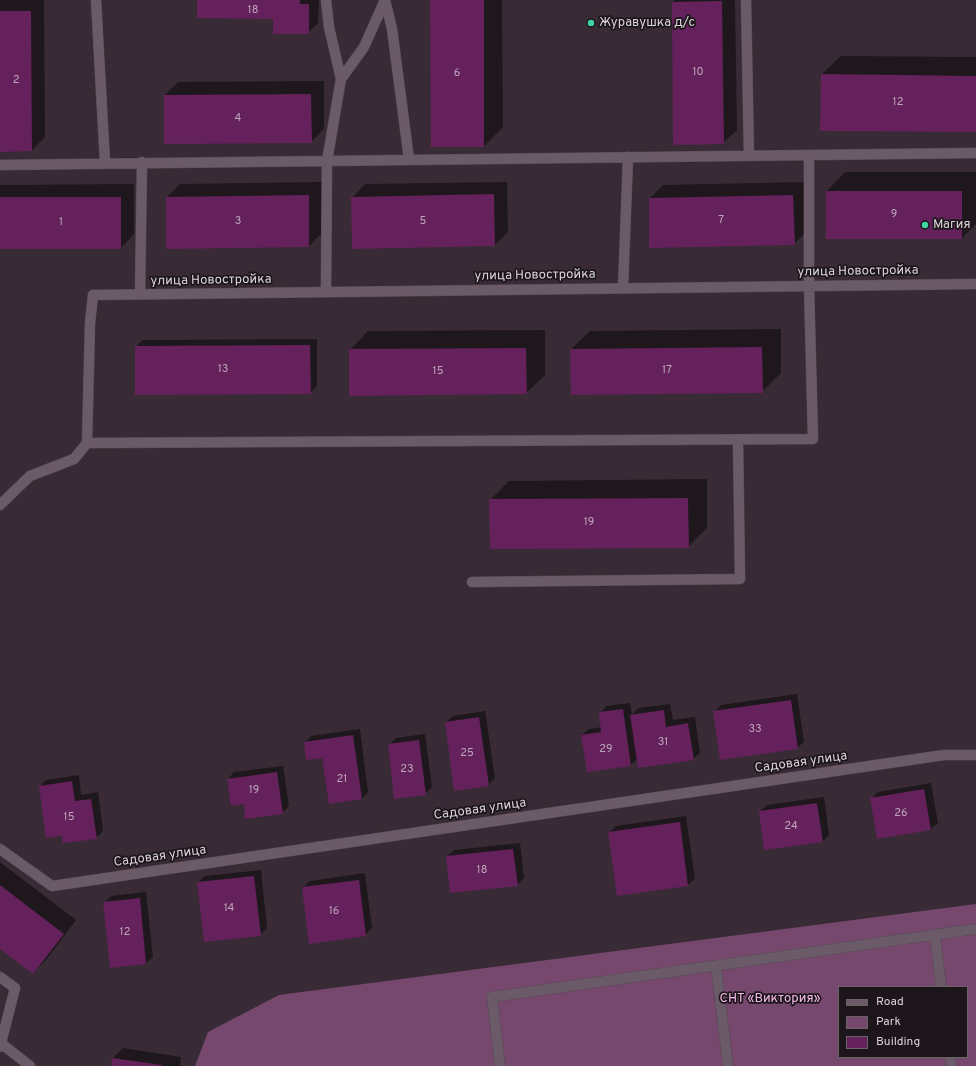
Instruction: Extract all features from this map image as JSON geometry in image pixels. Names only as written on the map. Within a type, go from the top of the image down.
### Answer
[{"type":"street","points":[[96,0],[105,163]]},
{"type":"street","points":[[326,0],[329,27],[341,79],[327,160],[326,292]]},
{"type":"street","points":[[341,79],[364,47],[385,0]]},
{"type":"street","points":[[385,0],[392,29],[409,160]]},
{"type":"street","points":[[746,0],[750,156]]},
{"type":"street","points":[[0,165],[142,162],[976,154]]},
{"type":"street","points":[[0,505],[30,476],[74,459],[87,443],[813,439],[809,286],[810,155]]},
{"type":"street","points":[[623,288],[628,157]]},
{"type":"street","points":[[140,294],[142,162]]},
{"type":"street","name":"улица Новостройка","points":[[87,443],[90,322],[93,295],[976,284]]},
{"type":"street","points":[[472,582],[740,579],[738,440]]},
{"type":"street","name":"Садовая улица","points":[[0,849],[52,886],[936,756],[976,755]]},
{"type":"street","points":[[500,1066],[492,997],[976,930]]},
{"type":"street","points":[[935,935],[941,986]]},
{"type":"street","points":[[716,966],[728,1066]]},
{"type":"street","points":[[0,977],[15,988],[1,1045],[30,1066]]},
{"type":"green space","name":"СНТ «Виктория»","points":[[976,904],[976,1066],[195,1066],[208,1032],[279,995]]},
{"type":"building","points":[[197,0],[300,0],[300,4],[309,4],[309,34],[273,34],[273,19],[197,18]]},
{"type":"building","points":[[430,0],[484,0],[484,147],[431,147]]},
{"type":"building","points":[[722,1],[724,144],[673,145],[672,2]]},
{"type":"building","points":[[0,11],[31,11],[32,151],[0,152]]},
{"type":"building","points":[[821,74],[976,76],[976,132],[820,131]]},
{"type":"building","points":[[311,94],[312,143],[164,144],[164,95]]},
{"type":"building","points":[[826,191],[962,191],[962,239],[826,239]]},
{"type":"building","points":[[494,194],[495,246],[352,249],[351,197]]},
{"type":"building","points":[[309,195],[309,247],[166,249],[166,197]]},
{"type":"building","points":[[793,195],[795,245],[649,248],[649,198]]},
{"type":"building","points":[[0,197],[121,197],[121,249],[0,249]]},
{"type":"building","points":[[310,345],[311,394],[135,395],[135,346]]},
{"type":"building","points":[[762,347],[763,393],[571,395],[570,349]]},
{"type":"building","points":[[526,348],[527,394],[349,396],[349,349]]},
{"type":"building","points":[[688,498],[689,548],[490,549],[489,499]]},
{"type":"building","points":[[791,700],[798,749],[720,760],[713,711]]},
{"type":"building","points":[[623,709],[631,766],[587,772],[581,735],[601,732],[599,712]]},
{"type":"building","points":[[664,710],[666,727],[688,723],[694,760],[638,768],[630,715]]},
{"type":"building","points":[[479,717],[489,786],[454,791],[445,722]]},
{"type":"building","points":[[353,735],[362,799],[329,804],[322,758],[306,760],[304,742]]},
{"type":"building","points":[[419,740],[426,795],[394,799],[388,744]]},
{"type":"building","points":[[277,772],[283,814],[245,819],[244,804],[231,806],[227,779]]},
{"type":"building","points":[[72,781],[75,801],[91,799],[97,839],[63,843],[62,836],[46,838],[39,786]]},
{"type":"building","points":[[924,789],[931,830],[877,839],[870,798]]},
{"type":"building","points":[[817,803],[823,842],[764,850],[759,811]]},
{"type":"building","points":[[680,822],[688,886],[617,896],[608,832]]},
{"type":"building","points":[[513,849],[518,886],[450,893],[446,856]]},
{"type":"building","points":[[254,876],[261,936],[204,942],[197,882]]},
{"type":"building","points":[[359,880],[366,936],[309,944],[302,887]]},
{"type":"building","points":[[0,885],[64,934],[33,974],[0,949]]},
{"type":"building","points":[[140,898],[146,964],[110,968],[103,902]]},
{"type":"building","points":[[112,1058],[162,1065],[162,1066],[111,1066]]},
{"type":"place","name":"Журавушка д/с","points":[[591,23]]},
{"type":"place","name":"Магия","points":[[925,225]]}]
